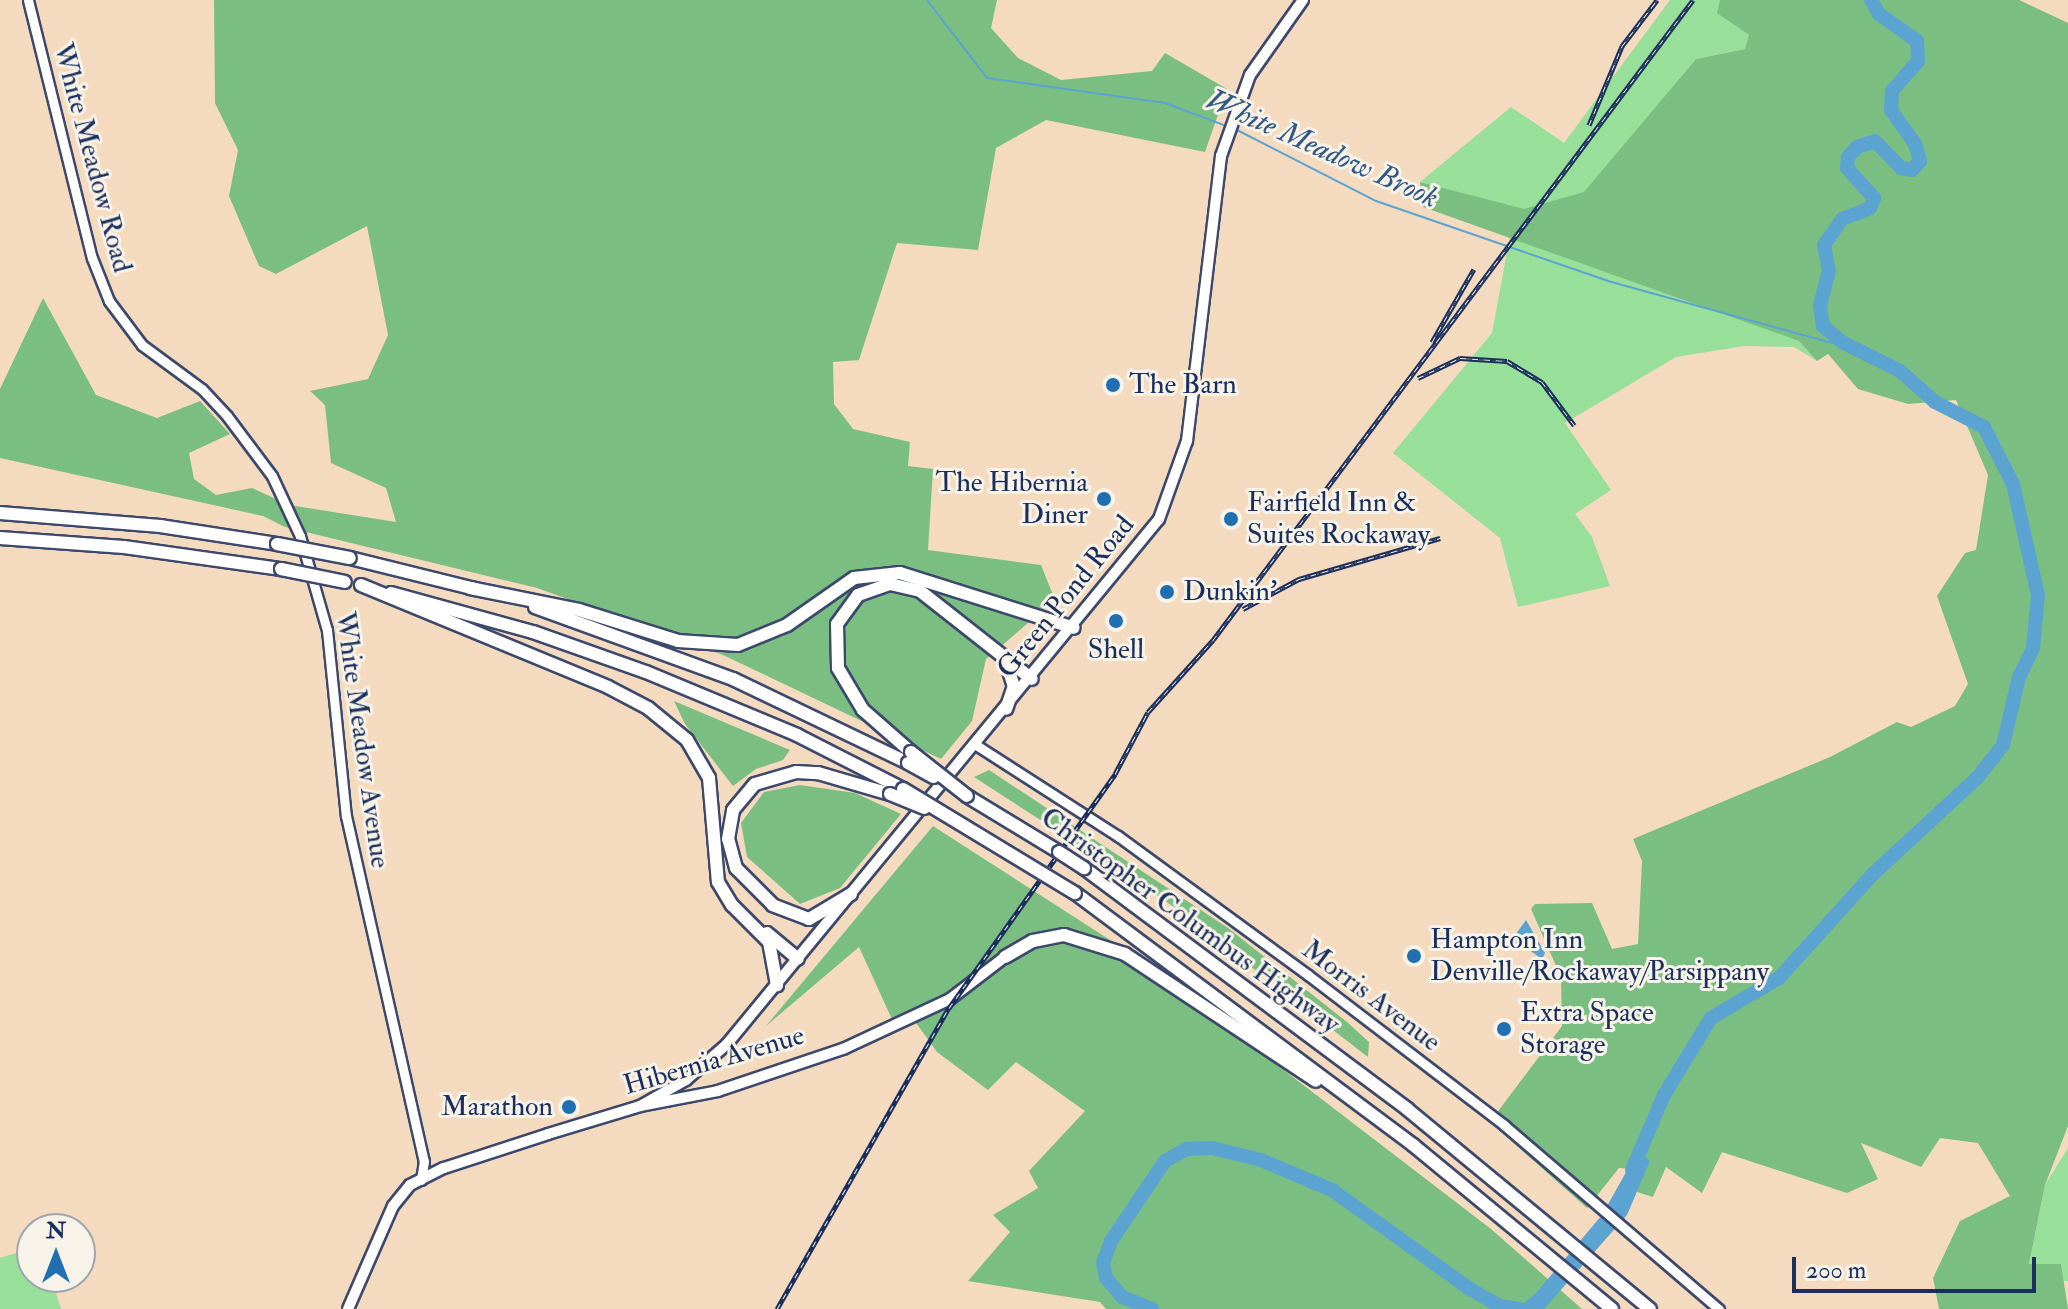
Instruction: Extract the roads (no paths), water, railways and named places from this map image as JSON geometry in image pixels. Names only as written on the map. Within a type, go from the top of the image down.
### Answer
[{"type":"highway","points":[[0,513],[160,526],[277,544],[566,607],[678,641],[738,645],[787,625],[854,578],[900,573],[1074,628]]},
{"type":"highway","name":"Christopher Columbus Highway","points":[[0,538],[124,547],[281,569],[361,585],[491,619],[646,672],[797,735],[979,832],[1075,893],[1413,1145],[1612,1309]]},
{"type":"highway","points":[[361,585],[608,687],[669,723],[695,750],[709,778],[718,882],[732,905],[798,959]]},
{"type":"highway","points":[[909,757],[872,720],[844,682],[835,640],[845,607],[880,585],[911,587],[935,599],[1032,679]]},
{"type":"highway","points":[[470,588],[678,657],[909,757]]},
{"type":"highway","points":[[996,651],[1013,678],[1006,709]]},
{"type":"highway","name":"Christopher Columbus Highway","points":[[909,757],[1084,868],[1407,1109],[1558,1230],[1650,1309]]},
{"type":"highway","points":[[851,894],[809,919],[773,905],[736,868],[728,839],[733,810],[755,784],[796,772],[850,780],[979,832]]},
{"type":"highway","points":[[757,928],[773,950],[777,985]]},
{"type":"highway","points":[[1005,957],[1033,941],[1064,935],[1125,954],[1413,1145]]},
{"type":"main road","name":"Green Pond Road","points":[[640,1106],[699,1070],[777,985],[1149,536],[1178,476],[1191,412],[1226,137],[1263,51],[1303,0]]},
{"type":"main road","name":"Hibernia Avenue","points":[[421,1180],[640,1106],[718,1091],[843,1049],[950,999],[1005,957]]},
{"type":"main road","points":[[348,1309],[400,1193],[421,1180]]},
{"type":"street","name":"White Meadow Road","points":[[28,0],[92,258],[109,301],[142,345],[202,389],[259,457]]},
{"type":"street","name":"White Meadow Avenue","points":[[259,457],[288,502],[327,630],[346,816],[424,1161],[421,1180]]},
{"type":"street","name":"Morris Avenue","points":[[976,745],[1217,906],[1601,1206],[1719,1309]]},
{"type":"water","points":[[1526,920],[1545,953],[1542,959],[1521,944],[1507,946]]},
{"type":"water","points":[[1638,1151],[1650,1161],[1627,1215],[1544,1309],[1507,1309],[1508,1300],[1524,1303],[1536,1293],[1602,1215]]},
{"type":"waterway","name":"White Meadow Brook","points":[[927,0],[987,78],[1165,103],[1229,127]]},
{"type":"waterway","points":[[1632,1170],[1664,1095],[1711,1018],[1779,978],[1874,873],[1978,777],[2003,745],[2019,677],[2033,648],[2038,595],[2013,484],[1984,427],[1935,402],[1900,371],[1842,342],[1823,326],[1820,306],[1829,271],[1824,245],[1842,219],[1870,208],[1874,198],[1847,168],[1848,157],[1857,147],[1875,141],[1901,168],[1912,170],[1920,161],[1915,144],[1891,110],[1892,91],[1918,61],[1917,41],[1879,14],[1871,0]]},
{"type":"waterway","name":"White Meadow Brook","points":[[1235,129],[1376,201],[1608,281],[1867,353]]},
{"type":"waterway","points":[[1152,1309],[1122,1297],[1106,1278],[1103,1263],[1111,1241],[1165,1161],[1187,1149],[1212,1148],[1261,1160],[1332,1190],[1470,1289],[1499,1306],[1516,1309]]},
{"type":"railway","points":[[1589,125],[1622,46],[1657,0]]},
{"type":"railway","points":[[777,1309],[949,1008],[1115,774],[1148,712],[1213,640],[1693,0]]},
{"type":"railway","points":[[1432,342],[1474,269]]},
{"type":"railway","points":[[1418,378],[1460,358],[1507,361],[1542,382],[1574,425]]},
{"type":"railway","points":[[1243,609],[1299,579],[1440,538]]},
{"type":"place","name":"The Barn","points":[[1113,385]]},
{"type":"place","name":"The Hibernia Diner","points":[[1104,499]]},
{"type":"place","name":"Fairfield Inn & Suites Rockaway","points":[[1231,519]]},
{"type":"place","name":"Dunkin'","points":[[1167,592]]},
{"type":"place","name":"Shell","points":[[1116,621]]},
{"type":"place","name":"Hampton Inn Denville/Rockaway/Parsippany","points":[[1414,956]]},
{"type":"place","name":"Extra Space Storage","points":[[1504,1029]]},
{"type":"place","name":"Marathon","points":[[569,1107]]}]
